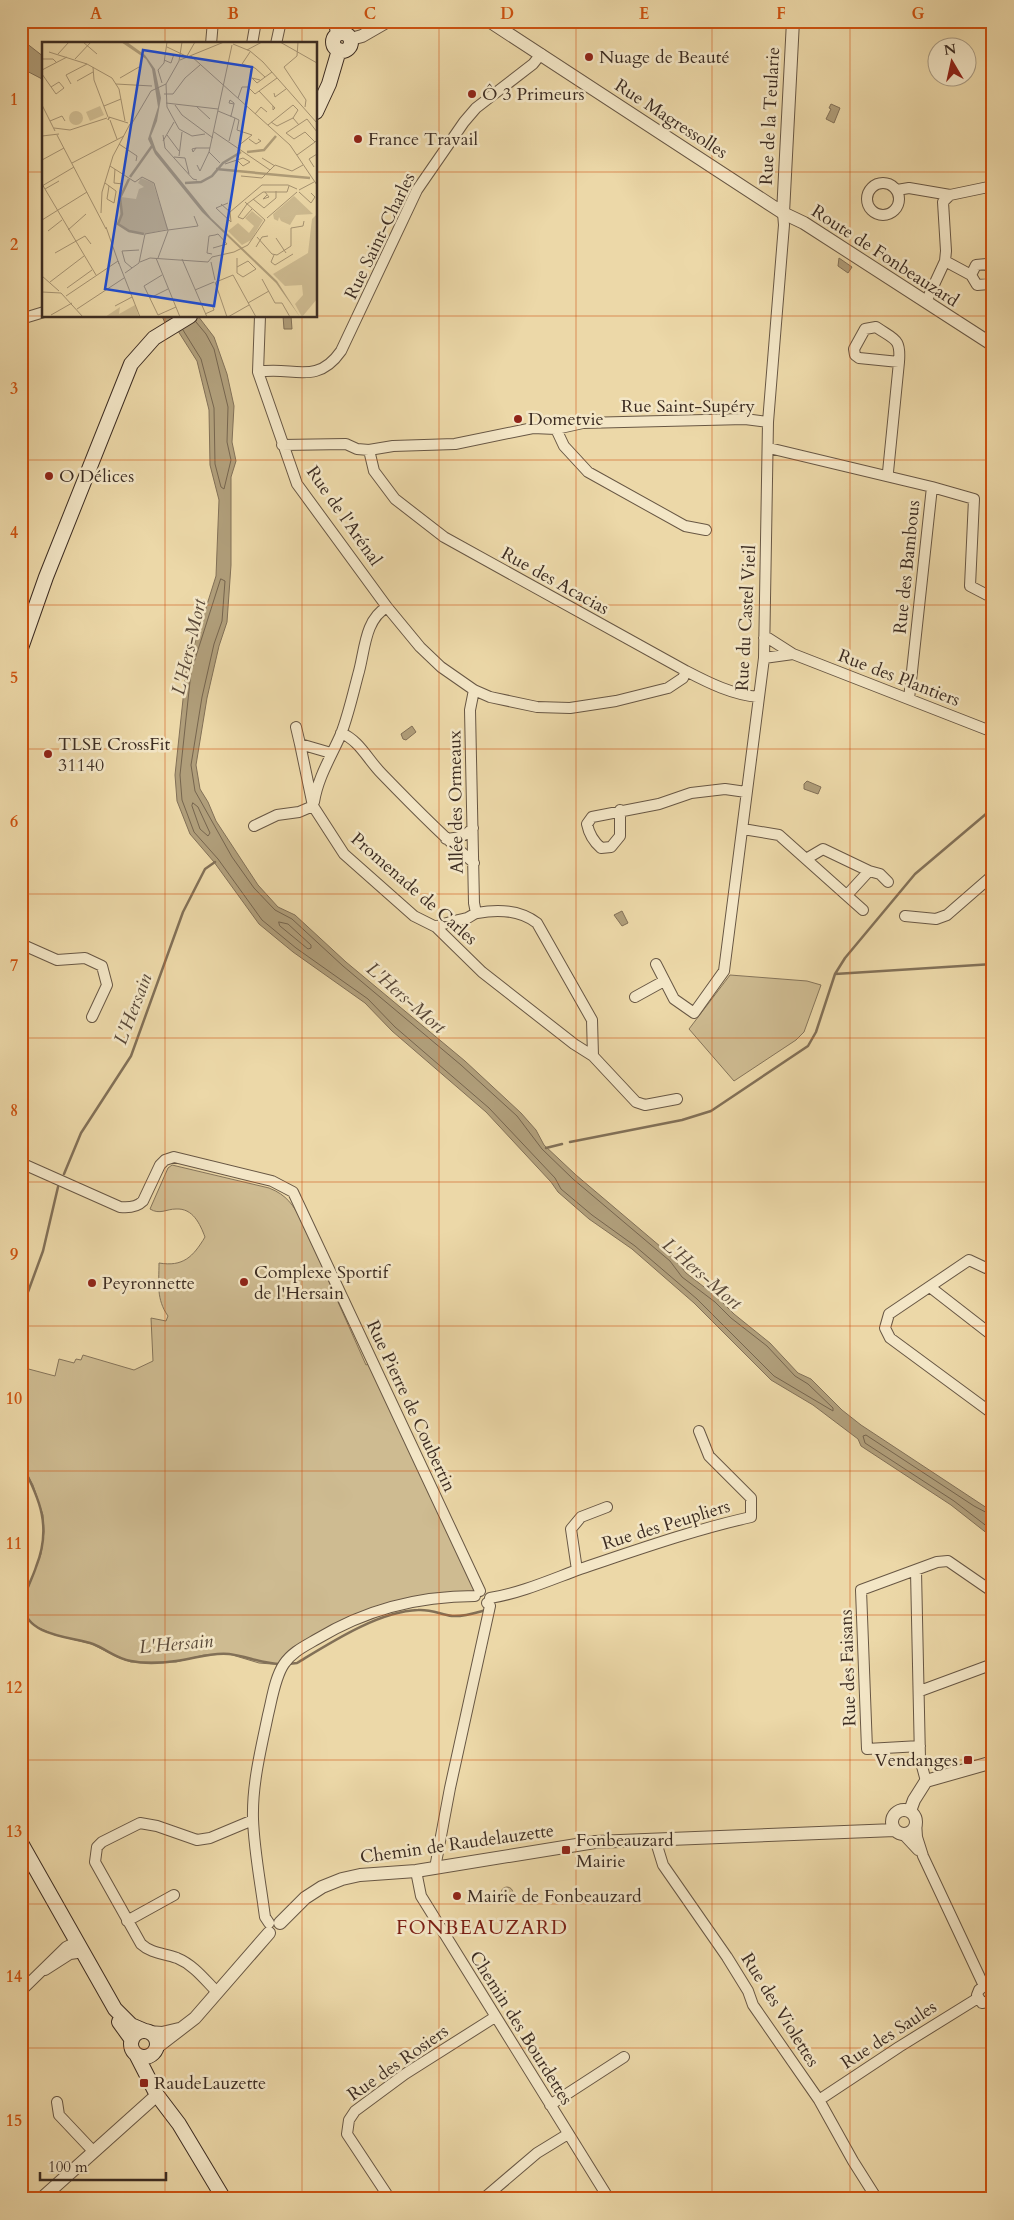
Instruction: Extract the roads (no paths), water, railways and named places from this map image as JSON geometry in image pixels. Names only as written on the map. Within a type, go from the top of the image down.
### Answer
[{"type":"main road","points":[[318,108],[329,84],[339,50],[333,42],[341,31]]},
{"type":"main road","points":[[21,648],[46,577],[124,378],[137,356],[157,336],[187,318]]},
{"type":"main road","points":[[21,1843],[120,2016],[131,2025],[155,2038],[148,2053],[154,2078],[224,2199]]},
{"type":"main road","points":[[78,1944],[112,2013],[132,2040]]},
{"type":"main road","points":[[146,2032],[135,2035],[132,2040],[132,2049],[148,2053]]},
{"type":"main road","points":[[148,2053],[157,2094],[179,2124]]},
{"type":"street","points":[[211,42],[214,21]]},
{"type":"street","points":[[252,42],[256,21]]},
{"type":"street","points":[[276,42],[281,21]]},
{"type":"street","points":[[341,31],[362,36],[388,21]]},
{"type":"street","name":"Rue Magressolles","points":[[489,21],[783,213]]},
{"type":"street","name":"Rue de la Teularie","points":[[783,213],[793,21]]},
{"type":"street","name":"Rue Saint-Charles","points":[[258,372],[268,370],[304,374],[315,372],[335,360],[417,190],[464,122],[476,108],[532,64],[540,54]]},
{"type":"street","points":[[897,190],[908,188],[950,195],[993,186]]},
{"type":"street","points":[[926,302],[945,262],[943,202],[950,195]]},
{"type":"street","name":"Route de Fonbeauzard","points":[[783,213],[804,223],[993,345]]},
{"type":"street","name":"Rue du Castel Vieil","points":[[664,981],[674,998],[694,1013],[724,971],[764,658],[768,422],[778,310],[784,225],[783,213]]},
{"type":"street","points":[[945,262],[971,275],[977,285],[989,284],[993,274],[988,264],[976,265],[971,275]]},
{"type":"street","points":[[21,318],[42,313]]},
{"type":"street","name":"Rue de l'Arénal","points":[[260,318],[258,372],[297,484],[387,607],[420,647],[440,667],[474,690],[513,703],[537,707],[570,708],[616,701],[668,688],[682,678],[686,671]]},
{"type":"street","points":[[887,476],[899,362],[900,348],[897,341],[876,327],[865,329],[854,349],[855,355],[859,358],[899,362]]},
{"type":"street","name":"Rue Saint-Supéry","points":[[282,445],[346,444],[357,449],[369,450],[393,446],[455,444],[533,428],[556,429],[583,423],[745,419],[768,422]]},
{"type":"street","points":[[556,429],[564,446],[588,472],[684,526],[706,530]]},
{"type":"street","name":"Rue des Bambous","points":[[768,448],[932,486],[909,699]]},
{"type":"street","name":"Rue des Acacias","points":[[369,450],[374,471],[395,499],[444,537],[686,671],[714,685],[743,695],[759,697]]},
{"type":"street","points":[[932,486],[974,499],[970,586],[993,598]]},
{"type":"street","points":[[313,806],[316,787],[342,733],[359,674],[368,632],[375,616],[387,607]]},
{"type":"street","name":"Rue des Plantiers","points":[[764,638],[768,638],[793,654],[993,732]]},
{"type":"street","name":"Rue des Plantiers","points":[[764,658],[793,654]]},
{"type":"street","name":"Allée des Ormeaux","points":[[474,690],[470,710],[476,913]]},
{"type":"street","points":[[296,727],[313,806]]},
{"type":"street","points":[[342,733],[351,737],[379,771],[446,839],[474,863]]},
{"type":"street","points":[[300,744],[331,753]]},
{"type":"street","points":[[620,810],[658,804],[691,794],[716,790],[725,789],[746,792]]},
{"type":"street","points":[[254,826],[277,815],[299,812],[313,806]]},
{"type":"street","name":"Promenade de Carles","points":[[313,806],[344,854],[414,916],[436,926],[482,972],[574,1044],[593,1056],[636,1102],[645,1105],[677,1099]]},
{"type":"street","points":[[446,839],[467,835],[474,828]]},
{"type":"street","points":[[743,829],[779,835],[863,910]]},
{"type":"street","points":[[806,859],[823,849],[869,871],[880,874],[888,882]]},
{"type":"street","points":[[847,895],[869,871]]},
{"type":"street","points":[[905,916],[936,919],[947,915],[993,875]]},
{"type":"street","points":[[436,926],[468,918],[476,913],[514,911],[528,916],[537,923],[592,1020],[593,1056]]},
{"type":"street","points":[[21,944],[57,960],[85,958],[102,966],[107,978],[107,985],[92,1017]]},
{"type":"street","points":[[635,997],[664,981],[656,964]]},
{"type":"street","points":[[574,1044],[582,1042],[592,1035]]},
{"type":"street","name":"Rue Pierre de Coubertin","points":[[21,1163],[120,1207],[134,1206],[144,1201],[160,1165],[165,1160],[174,1157],[272,1181],[293,1192],[478,1593]]},
{"type":"street","points":[[986,1268],[969,1260],[889,1314],[885,1328],[890,1338],[993,1414]]},
{"type":"street","points":[[930,1287],[993,1336]]},
{"type":"street","name":"Rue des Peupliers","points":[[488,1600],[514,1594],[577,1570],[701,1529],[751,1517],[751,1498],[708,1456],[699,1431]]},
{"type":"street","points":[[577,1570],[571,1529],[581,1517],[608,1507]]},
{"type":"street","points":[[926,1781],[920,1759],[916,1571],[937,1562],[948,1561],[993,1592]]},
{"type":"street","name":"Rue des Faisans","points":[[916,1571],[861,1590],[867,1749],[920,1746]]},
{"type":"street","points":[[273,1926],[265,1917],[253,1820],[258,1761],[279,1674],[284,1665],[295,1652],[354,1619],[383,1609],[445,1596],[488,1593],[490,1606],[450,1788],[435,1868]]},
{"type":"street","points":[[920,1691],[993,1664]]},
{"type":"street","points":[[899,1832],[912,1831],[914,1800],[926,1781],[993,1762]]},
{"type":"street","points":[[923,1856],[913,1817],[902,1810],[895,1814],[892,1822],[899,1832],[911,1840],[923,1856],[988,1987],[979,1990],[978,1998],[982,2003],[992,2006]]},
{"type":"street","points":[[218,1992],[187,1963],[145,1948],[127,1921],[95,1862],[97,1847],[102,1842],[140,1823],[157,1826],[196,1840],[210,1838],[253,1820]]},
{"type":"street","name":"Chemin de Raudelauzette","points":[[148,2053],[195,2018],[273,1926],[313,1892],[331,1882],[360,1875],[416,1871],[595,1842],[899,1832]]},
{"type":"street","name":"Rue des Violettes","points":[[655,1839],[662,1865],[727,1957],[748,1991],[753,2005],[819,2100],[852,2161],[877,2199]]},
{"type":"street","name":"Chemin des Bourdettes","points":[[416,1871],[420,1896],[609,2199]]},
{"type":"street","points":[[127,1921],[174,1895]]},
{"type":"street","points":[[21,1991],[45,1970],[66,1947],[78,1944]]},
{"type":"street","name":"Rue des Saules","points":[[819,2100],[978,1998]]},
{"type":"street","name":"Rue des Rosiers","points":[[390,2199],[347,2134],[349,2120],[355,2110],[405,2074],[495,2017]]},
{"type":"street","name":"Chemin de Raudelauzette","points":[[146,2032],[162,2033],[173,2031],[195,2018]]},
{"type":"street","points":[[550,2105],[624,2057]]},
{"type":"street","points":[[41,2199],[157,2094]]},
{"type":"street","points":[[58,2102],[59,2115],[93,2151]]},
{"type":"street","points":[[484,2199],[538,2153],[568,2134]]},
{"type":"water","points":[[21,39],[42,55],[42,79],[21,68]]},
{"type":"water","points":[[831,104],[840,108],[834,123],[826,119],[831,109],[829,108]]},
{"type":"water","points":[[839,258],[852,267],[848,273],[838,266]]},
{"type":"water","points":[[163,318],[200,318],[214,337],[227,374],[234,406],[232,442],[236,461],[231,477],[231,565],[227,622],[219,646],[207,698],[196,765],[200,789],[216,821],[258,885],[278,907],[295,915],[346,962],[465,1061],[521,1113],[536,1130],[544,1145],[576,1175],[674,1258],[686,1273],[770,1343],[798,1373],[811,1379],[842,1410],[861,1425],[993,1512],[993,1538],[951,1505],[861,1446],[858,1439],[813,1405],[771,1380],[694,1303],[632,1249],[589,1219],[558,1192],[486,1112],[392,1031],[365,1003],[293,952],[259,924],[214,862],[190,834],[177,801],[175,775],[186,671],[216,576],[219,500],[210,465],[209,410],[197,361],[178,331],[165,323]]},
{"type":"water","points":[[283,318],[291,318],[292,329],[284,329]]},
{"type":"water","points":[[412,726],[416,732],[406,740],[403,739],[401,734]]},
{"type":"water","points":[[807,781],[821,787],[818,794],[804,789],[804,784]]},
{"type":"water","points":[[622,911],[628,923],[622,926],[614,915]]},
{"type":"waterway","points":[[570,1142],[682,1120],[711,1111],[808,1046],[816,1032],[835,974],[845,958],[915,874],[993,808]]},
{"type":"waterway","name":"L'Hersain","points":[[64,1174],[81,1133],[131,1056],[183,912],[205,869],[215,862]]},
{"type":"waterway","points":[[835,974],[993,964]]},
{"type":"waterway","points":[[546,1148],[562,1144]]},
{"type":"waterway","name":"L'Hersain","points":[[21,1311],[43,1251],[58,1187]]},
{"type":"waterway","name":"L'Hersain","points":[[21,1463],[34,1489],[42,1514],[43,1526],[41,1553],[24,1602],[27,1617],[33,1624],[41,1630],[93,1644],[121,1658],[136,1662],[165,1662],[222,1654],[281,1664]]},
{"type":"waterway","name":"L'Hersain","points":[[288,1664],[297,1663],[355,1629],[387,1616],[422,1610],[460,1616],[486,1610]]},
{"type":"place","name":"Nuage de Beauté","points":[[589,57]]},
{"type":"place","name":"Ô 3 Primeurs","points":[[472,94]]},
{"type":"place","name":"France Travail","points":[[358,139]]},
{"type":"place","name":"Dometvie","points":[[518,419]]},
{"type":"place","name":"O Délices","points":[[49,476]]},
{"type":"place","name":"TLSE CrossFit 31140","points":[[48,754]]},
{"type":"place","name":"Complexe Sportif de l'Hersain","points":[[244,1282]]},
{"type":"place","name":"Peyronnette","points":[[92,1283]]},
{"type":"place","name":"Vendanges","points":[[968,1760]]},
{"type":"place","name":"Fonbeauzard Mairie","points":[[566,1850]]},
{"type":"place","name":"Mairie de Fonbeauzard","points":[[457,1896]]},
{"type":"place","name":"RaudeLauzette","points":[[144,2083]]},
{"type":"district","name":"FONBEAUZARD","points":[[482,1927]]},
{"type":"water label","name":"L'Hers-Mort","points":[[189,647]]},
{"type":"water label","name":"L'Hers-Mort","points":[[406,998]]},
{"type":"water label","name":"L'Hers-Mort","points":[[702,1274]]}]
